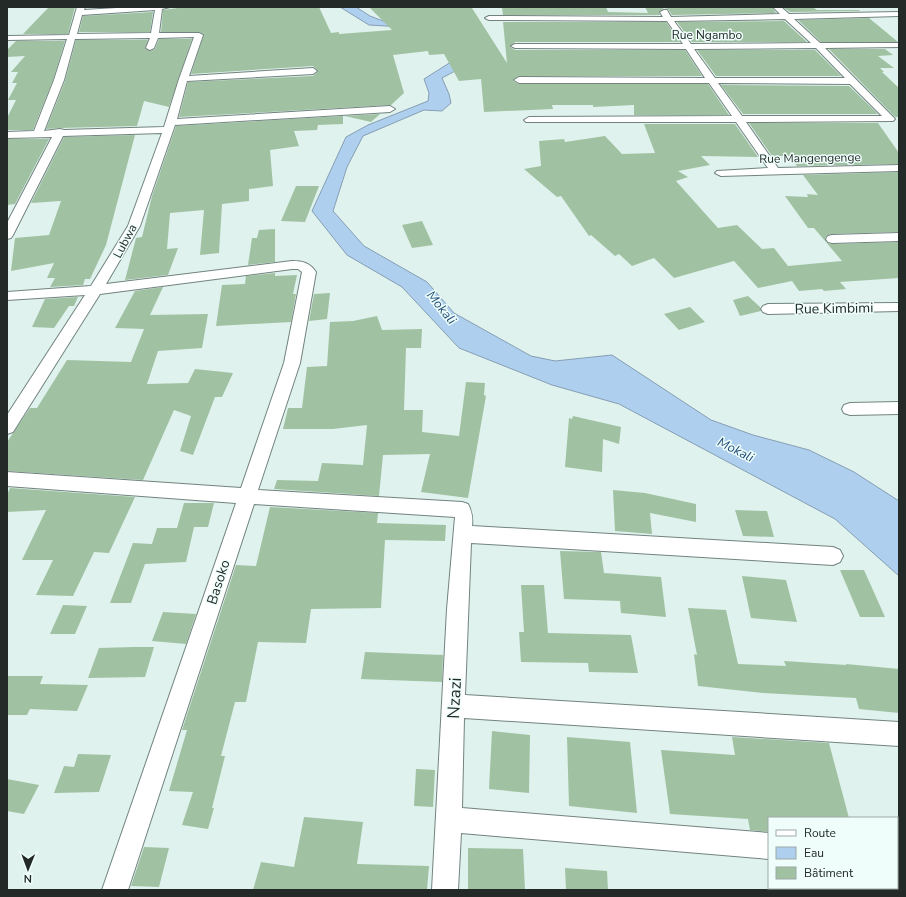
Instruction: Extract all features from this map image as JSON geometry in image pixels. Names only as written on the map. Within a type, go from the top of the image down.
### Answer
[{"type":"street","points":[[150,48],[155,35],[159,7]]},
{"type":"street","points":[[38,133],[59,80],[80,10],[166,7]]},
{"type":"street","points":[[660,7],[690,47],[712,82],[775,171]]},
{"type":"street","points":[[777,7],[899,128]]},
{"type":"street","points":[[489,18],[669,19],[899,14]]},
{"type":"street","points":[[7,38],[155,35]]},
{"type":"street","name":"Lubwa","points":[[7,428],[121,250],[134,226],[199,35],[155,35]]},
{"type":"street","name":"Rue Ngambo","points":[[515,46],[690,47],[899,45]]},
{"type":"street","points":[[183,79],[313,72]]},
{"type":"street","points":[[519,80],[712,82],[853,81]]},
{"type":"street","points":[[7,135],[169,126],[390,109]]},
{"type":"street","points":[[529,120],[890,119]]},
{"type":"street","points":[[7,235],[60,132]]},
{"type":"street","name":"Rue Mangengenge","points":[[721,173],[899,168]]},
{"type":"street","points":[[832,239],[899,237]]},
{"type":"street","name":"Basoko","points":[[95,290],[292,265],[303,266],[307,268],[309,272],[292,363],[115,890]]},
{"type":"street","points":[[7,296],[95,290]]},
{"type":"street","name":"Rue Kimbimi","points":[[768,309],[899,307]]},
{"type":"street","points":[[850,409],[899,408]]},
{"type":"street","points":[[7,479],[115,488],[247,496]]},
{"type":"street","name":"Nzazi","points":[[247,496],[462,510],[464,513],[453,706],[450,820],[445,890]]},
{"type":"street","points":[[462,534],[833,556]]},
{"type":"street","points":[[453,706],[899,734]]},
{"type":"street","points":[[450,820],[768,846]]},
{"type":"water","name":"Mokali","points":[[340,7],[356,7],[370,16],[386,22],[413,25],[445,32],[462,46],[468,64],[442,78],[451,103],[442,111],[424,110],[363,136],[347,167],[333,211],[364,246],[427,282],[454,313],[531,356],[555,361],[612,355],[711,420],[753,435],[809,450],[854,472],[899,501],[899,576],[835,519],[619,404],[552,385],[459,348],[402,287],[347,255],[312,211],[346,137],[368,125],[428,101],[429,93],[424,79],[454,60],[451,48],[446,39],[419,28],[369,25]]},
{"type":"building","points":[[49,7],[75,7],[68,34],[23,34]]},
{"type":"building","points":[[185,7],[319,7],[331,33],[339,32],[339,34],[392,30],[369,7],[472,8],[507,63],[503,22],[666,22],[680,42],[515,42],[510,47],[515,50],[685,50],[702,76],[519,76],[513,81],[519,84],[708,84],[729,115],[634,115],[634,105],[593,107],[593,105],[552,105],[553,109],[484,112],[481,79],[459,81],[444,54],[429,55],[428,51],[393,55],[404,93],[391,105],[179,117],[188,82],[313,76],[318,71],[313,66],[191,74],[204,34],[199,32],[161,32],[163,10]]},
{"type":"building","points":[[502,7],[606,7],[608,12],[648,13],[645,7],[772,7],[776,13],[672,15],[668,9],[664,8],[659,12],[660,15],[503,15]]},
{"type":"building","points":[[784,8],[814,8],[817,10],[860,11],[790,12]]},
{"type":"building","points":[[153,12],[150,32],[79,32],[83,16]]},
{"type":"building","points":[[869,18],[898,42],[821,42],[798,20]]},
{"type":"building","points":[[784,21],[807,42],[692,42],[677,22]]},
{"type":"building","points":[[159,39],[192,39],[169,107],[144,101],[137,126],[46,129],[65,81],[76,40],[148,40],[145,49],[151,51],[155,49]]},
{"type":"building","points":[[16,41],[65,41],[53,80],[33,130],[7,130],[7,118],[16,100],[8,100],[17,83],[12,83],[18,72],[11,72],[25,56],[7,57],[7,50]]},
{"type":"building","points":[[829,49],[885,49],[893,55],[878,56],[894,68],[880,68],[884,72],[882,72],[899,88],[899,117],[895,117]]},
{"type":"building","points":[[697,50],[815,50],[841,76],[716,76]]},
{"type":"building","points":[[721,85],[849,86],[878,114],[743,114]]},
{"type":"building","points":[[380,114],[371,122],[345,116]]},
{"type":"building","points":[[343,116],[343,124],[318,125],[317,130],[294,131],[299,146],[270,150],[273,186],[249,189],[249,201],[222,204],[219,253],[200,255],[204,210],[170,213],[167,249],[178,248],[168,275],[125,280],[136,238],[142,237],[152,196],[176,126]]},
{"type":"building","points":[[749,123],[878,123],[899,153],[899,164],[797,166],[789,156],[772,156]]},
{"type":"building","points":[[644,124],[735,124],[758,157],[701,156],[710,165],[678,171],[688,177],[676,181],[718,228],[737,225],[762,249],[774,248],[788,266],[842,261],[814,228],[808,228],[785,196],[808,197],[807,194],[818,195],[803,175],[899,172],[899,232],[832,234],[825,238],[827,243],[832,244],[899,242],[899,278],[840,282],[846,289],[799,291],[792,281],[758,288],[734,261],[674,278],[654,258],[632,266],[619,254],[615,256],[591,235],[589,236],[561,196],[557,197],[524,169],[541,166],[539,141],[564,139],[565,142],[605,136],[622,154],[655,153]]},
{"type":"building","points":[[135,135],[106,245],[90,279],[85,279],[83,285],[50,287],[55,278],[47,278],[54,263],[11,271],[15,238],[49,235],[61,201],[31,203],[64,137]]},
{"type":"building","points":[[7,139],[49,139],[15,204],[7,205]]},
{"type":"building","points":[[296,186],[319,186],[305,222],[281,221]]},
{"type":"building","points":[[422,221],[433,245],[412,248],[402,225]]},
{"type":"building","points":[[275,229],[275,262],[248,265],[252,238],[257,238],[259,230]]},
{"type":"building","points":[[275,273],[275,276],[297,275],[293,294],[296,294],[291,322],[216,326],[222,285],[245,284],[246,276]]},
{"type":"building","points":[[163,287],[150,315],[208,314],[202,348],[158,351],[147,384],[188,383],[195,369],[233,373],[222,397],[215,397],[193,455],[180,451],[191,416],[174,410],[143,480],[7,471],[7,442],[30,408],[37,408],[67,360],[131,362],[146,324],[144,329],[115,328],[135,291]]},
{"type":"building","points":[[330,293],[327,319],[309,321],[314,294]]},
{"type":"building","points":[[748,296],[760,307],[761,311],[740,316],[733,300]]},
{"type":"building","points":[[78,297],[74,306],[69,306],[54,328],[32,327],[45,299]]},
{"type":"building","points":[[690,307],[705,322],[679,330],[664,314]]},
{"type":"building","points":[[377,316],[382,330],[422,329],[421,348],[406,348],[404,410],[423,410],[422,432],[459,436],[466,382],[485,383],[484,395],[486,396],[468,498],[421,492],[430,454],[383,455],[379,496],[274,489],[277,480],[318,481],[322,463],[363,465],[367,425],[333,429],[283,429],[288,408],[302,408],[307,367],[327,366],[330,322],[353,321]]},
{"type":"building","points":[[573,416],[621,427],[619,444],[603,439],[602,472],[565,467],[569,418],[572,419]]},
{"type":"building","points":[[10,488],[135,497],[109,553],[94,552],[73,596],[36,595],[53,560],[22,560],[46,510],[7,512],[7,495]]},
{"type":"building","points":[[613,490],[645,493],[696,504],[696,522],[650,513],[652,534],[615,531]]},
{"type":"building","points":[[184,503],[214,503],[208,527],[194,527],[186,562],[145,564],[131,603],[110,603],[133,543],[152,544],[157,528],[177,528]]},
{"type":"building","points":[[270,507],[378,513],[377,523],[446,525],[445,541],[385,540],[381,608],[311,609],[306,643],[258,642],[246,702],[235,702],[221,756],[225,756],[208,829],[182,825],[193,792],[169,791],[187,730],[182,730],[236,565],[256,566]]},
{"type":"building","points":[[735,510],[767,511],[774,537],[743,536]]},
{"type":"building","points":[[560,551],[601,552],[604,573],[661,577],[666,617],[621,613],[620,601],[564,599]]},
{"type":"building","points":[[840,570],[864,570],[885,617],[860,617]]},
{"type":"building","points":[[742,576],[786,580],[797,622],[751,618]]},
{"type":"building","points":[[521,585],[544,585],[548,633],[631,635],[638,673],[589,672],[588,663],[521,662],[519,632],[524,632]]},
{"type":"building","points":[[63,605],[87,606],[75,634],[50,634]]},
{"type":"building","points":[[688,608],[726,610],[738,664],[786,666],[784,661],[846,664],[899,669],[899,713],[859,709],[856,698],[763,693],[698,686],[694,654],[697,655]]},
{"type":"building","points":[[163,612],[196,614],[186,644],[152,641]]},
{"type":"building","points":[[154,647],[145,677],[88,678],[99,648]]},
{"type":"building","points":[[365,652],[443,655],[442,682],[361,679]]},
{"type":"building","points":[[7,676],[43,676],[40,684],[88,685],[77,711],[30,709],[27,715],[7,715]]},
{"type":"building","points":[[492,731],[530,735],[529,793],[489,789]]},
{"type":"building","points":[[567,737],[630,742],[637,813],[569,806]]},
{"type":"building","points":[[732,737],[829,743],[849,817],[768,817],[768,832],[750,830],[748,819],[670,814],[661,750],[735,755]]},
{"type":"building","points":[[78,754],[111,755],[99,792],[54,793],[64,766],[74,767]]},
{"type":"building","points":[[416,769],[435,770],[433,807],[414,806]]},
{"type":"building","points":[[7,779],[39,785],[24,814],[7,811]]},
{"type":"building","points":[[304,817],[363,822],[357,864],[429,866],[427,890],[253,890],[261,862],[294,867]]},
{"type":"building","points":[[144,847],[169,848],[159,887],[131,886]]},
{"type":"building","points":[[468,848],[523,849],[525,890],[468,890]]},
{"type":"building","points":[[565,868],[607,871],[608,890],[566,890]]}]
